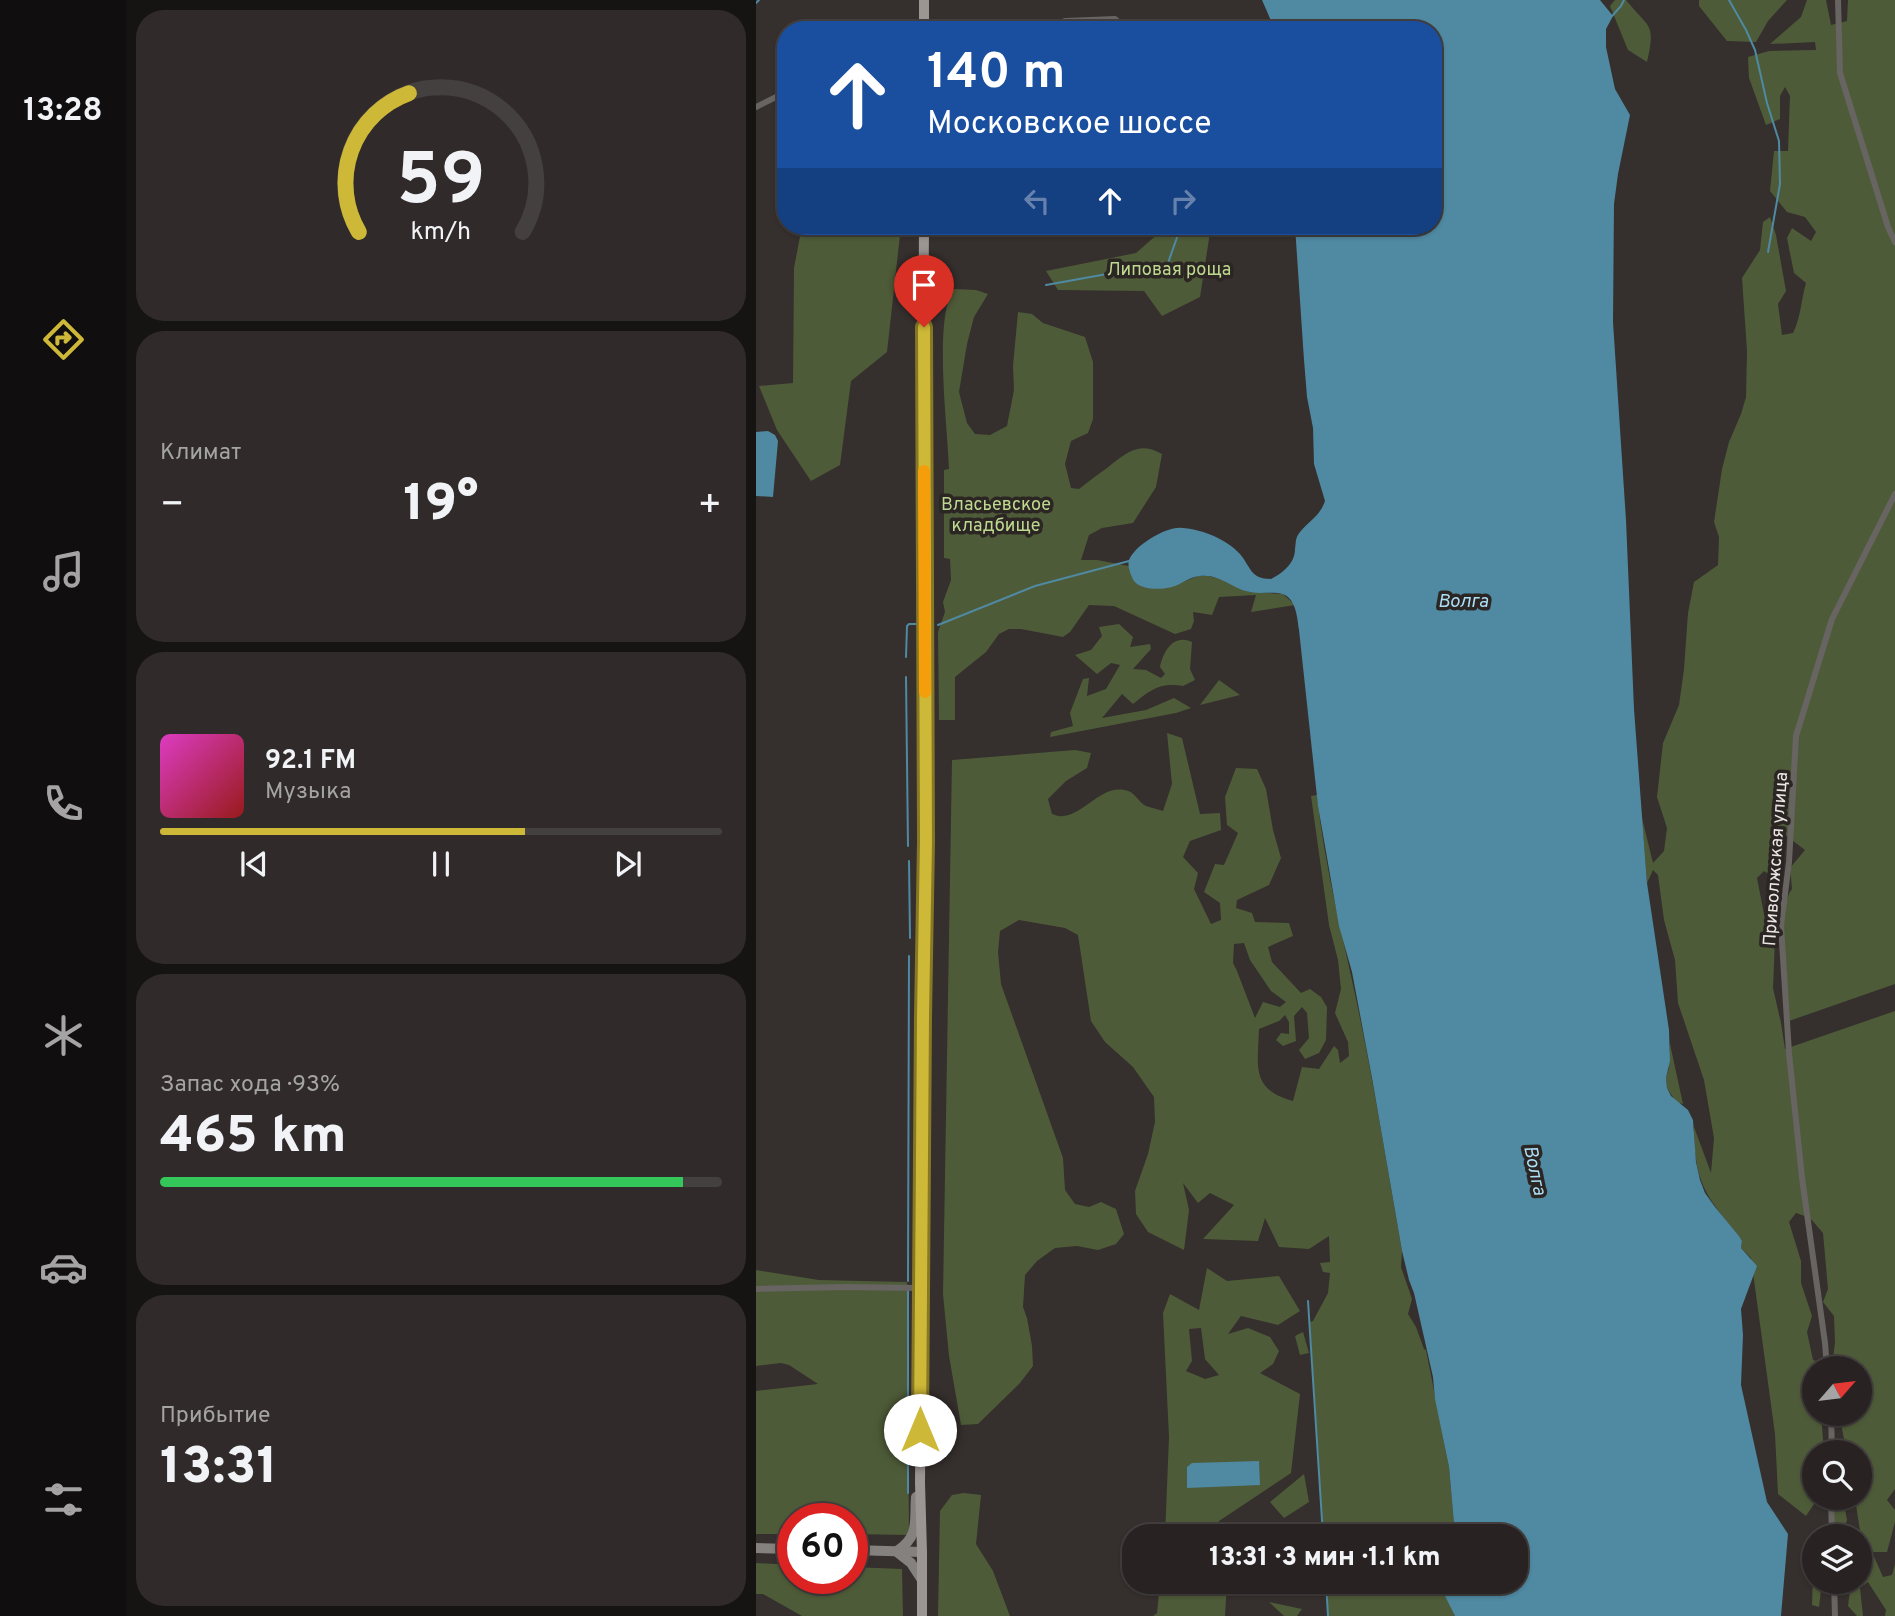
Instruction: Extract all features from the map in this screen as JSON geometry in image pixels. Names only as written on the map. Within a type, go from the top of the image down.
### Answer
[{"type":"main road","points":[[924,0],[924,21]]},
{"type":"main road","points":[[922,1616],[920,1483],[926,841],[924,235]]},
{"type":"street","points":[[1838,0],[1840,73],[1895,242]]},
{"type":"street","points":[[1065,21],[1117,21]]},
{"type":"street","points":[[756,107],[777,96]]},
{"type":"street","name":"Приволжская улица","points":[[1826,1356],[1796,1122],[1781,926],[1789,862],[1796,736],[1832,619],[1895,494]]},
{"type":"street","points":[[756,1289],[922,1285]]},
{"type":"street","points":[[897,1551],[908,1544],[913,1536],[920,1483]]},
{"type":"street","points":[[756,1548],[777,1549]]},
{"type":"street","points":[[868,1550],[922,1552]]},
{"type":"street","points":[[897,1551],[911,1563],[922,1580]]},
{"type":"street","points":[[1834,1594],[1835,1616]]},
{"type":"green space","points":[[1615,0],[1626,0],[1649,27],[1651,40],[1647,62],[1628,50],[1610,6]]},
{"type":"green space","points":[[1699,0],[1787,0],[1768,21],[1756,42],[1727,41],[1699,6]]},
{"type":"green space","points":[[1807,0],[1826,0],[1831,25],[1847,21],[1848,0],[1895,0],[1895,984],[1789,1021],[1783,952],[1784,914],[1792,889],[1790,868],[1805,850],[1784,834],[1781,868],[1772,877],[1764,871],[1757,878],[1764,914],[1775,939],[1773,988],[1785,1049],[1895,1011],[1895,1489],[1887,1500],[1895,1510],[1895,1522],[1887,1552],[1872,1552],[1872,1524],[1859,1524],[1857,1510],[1872,1510],[1872,1440],[1844,1440],[1841,1426],[1872,1426],[1872,1356],[1833,1356],[1834,1316],[1823,1302],[1828,1289],[1823,1233],[1810,1218],[1796,1213],[1789,1222],[1801,1261],[1801,1283],[1812,1316],[1807,1332],[1812,1356],[1802,1356],[1802,1426],[1822,1426],[1823,1440],[1802,1440],[1802,1510],[1810,1510],[1806,1516],[1778,1494],[1775,1434],[1751,1258],[1741,1248],[1742,1241],[1710,1198],[1699,1175],[1694,1127],[1711,1173],[1714,1138],[1704,1080],[1678,1003],[1675,960],[1664,920],[1658,875],[1653,870],[1647,883],[1642,818],[1653,863],[1664,851],[1667,828],[1657,797],[1663,743],[1679,705],[1688,613],[1694,582],[1718,565],[1719,537],[1714,522],[1722,469],[1746,397],[1747,351],[1742,278],[1760,250],[1763,222],[1770,217],[1786,291],[1778,304],[1782,335],[1793,333],[1806,283],[1794,273],[1787,238],[1792,228],[1811,241],[1816,232],[1805,217],[1787,212],[1770,191],[1774,151],[1788,151],[1790,96],[1785,87],[1780,96],[1780,119],[1766,125],[1749,78],[1748,57],[1769,51],[1816,50],[1815,42],[1770,44],[1801,17]]},
{"type":"green space","points":[[800,235],[900,235],[887,352],[851,381],[840,465],[811,481],[777,430],[759,386],[793,383],[794,268]]},
{"type":"green space","name":"Липовая роща","points":[[1157,235],[1210,235],[1200,297],[1162,316],[1144,291],[1058,290],[1046,271],[1136,253]]},
{"type":"green space","name":"Власьевское кладбище","points":[[954,289],[976,290],[988,294],[974,317],[959,392],[967,423],[975,434],[990,435],[1007,426],[1014,390],[1013,366],[1018,312],[1032,314],[1043,323],[1085,337],[1093,362],[1093,419],[1088,433],[1071,441],[1065,464],[1071,488],[1079,489],[1132,450],[1146,448],[1162,454],[1156,487],[1133,523],[1102,528],[1089,535],[1081,560],[1129,566],[1130,572],[1183,582],[1198,576],[1208,576],[1250,592],[1283,594],[1295,605],[1251,612],[1256,595],[1219,597],[1212,615],[1193,612],[1191,629],[1175,634],[1114,606],[1089,605],[1070,632],[1063,637],[1009,629],[999,634],[986,652],[955,677],[955,720],[939,720],[938,632],[945,612],[943,602],[951,580],[950,559],[944,558],[944,470],[949,469],[943,348],[944,324]]},
{"type":"green space","points":[[1119,624],[1133,637],[1130,647],[1150,644],[1151,649],[1133,669],[1146,670],[1161,678],[1165,674],[1160,667],[1166,650],[1179,640],[1192,642],[1190,669],[1195,680],[1183,686],[1168,685],[1156,688],[1133,704],[1122,694],[1102,718],[1146,710],[1174,698],[1191,708],[1050,737],[1051,732],[1073,726],[1070,713],[1083,679],[1089,678],[1087,696],[1106,689],[1120,665],[1111,663],[1097,674],[1075,655],[1091,650],[1102,636],[1099,627]]},
{"type":"green space","points":[[1219,680],[1240,695],[1200,705]]},
{"type":"green space","points":[[1167,733],[1182,738],[1200,814],[1220,813],[1221,830],[1190,841],[1183,857],[1198,873],[1194,889],[1211,924],[1221,920],[1220,903],[1204,892],[1215,864],[1224,865],[1238,833],[1227,825],[1225,797],[1236,768],[1257,769],[1266,789],[1281,858],[1269,885],[1237,900],[1236,908],[1252,913],[1255,922],[1289,923],[1293,936],[1268,947],[1272,962],[1301,993],[1310,989],[1321,997],[1327,1007],[1326,1040],[1319,1053],[1305,1059],[1299,1050],[1309,1038],[1307,1013],[1302,1007],[1294,1016],[1296,1041],[1283,1046],[1276,1040],[1281,1033],[1289,1034],[1289,1022],[1285,1015],[1279,1021],[1259,1029],[1258,1065],[1263,1083],[1279,1096],[1293,1101],[1302,1067],[1319,1069],[1334,1046],[1338,1050],[1340,1063],[1349,1056],[1348,1042],[1335,1013],[1341,989],[1311,796],[1317,795],[1329,872],[1363,1030],[1380,1125],[1402,1251],[1401,1267],[1412,1299],[1408,1314],[1426,1350],[1449,1467],[1454,1524],[1322,1524],[1310,1322],[1328,1293],[1330,1273],[1323,1272],[1320,1263],[1330,1262],[1329,1236],[1309,1249],[1279,1247],[1265,1218],[1258,1241],[1203,1239],[1234,1205],[1210,1193],[1198,1203],[1183,1183],[1189,1210],[1184,1250],[1148,1232],[1136,1214],[1135,1191],[1148,1154],[1155,1122],[1154,1097],[1133,1067],[1105,1042],[1091,1021],[1078,935],[1065,928],[1019,920],[1000,931],[998,952],[1001,984],[1063,1158],[1065,1190],[1075,1204],[1089,1207],[1101,1202],[1116,1209],[1124,1234],[1116,1244],[1098,1250],[1077,1246],[1055,1248],[1037,1261],[1025,1275],[1023,1307],[1032,1346],[1033,1366],[1020,1383],[978,1424],[961,1425],[949,1356],[943,1294],[952,760],[1075,750],[1091,753],[1087,768],[1066,781],[1048,799],[1052,814],[1071,814],[1115,790],[1128,791],[1146,806],[1163,811],[1172,784]],"holes":[[[1244,943],[1250,960],[1271,991],[1286,1002],[1280,1007],[1263,1002],[1255,1018],[1233,963],[1234,944]]]},
{"type":"green space","points":[[1670,1044],[1683,1104],[1676,1102],[1667,1088]]},
{"type":"green space","points":[[1207,1268],[1227,1281],[1279,1276],[1300,1311],[1278,1325],[1241,1316],[1228,1334],[1248,1328],[1270,1337],[1279,1351],[1273,1364],[1260,1373],[1300,1394],[1291,1473],[1217,1524],[1165,1524],[1169,1437],[1163,1313],[1170,1294],[1199,1310]],"holes":[[[1201,1328],[1205,1359],[1219,1375],[1205,1379],[1186,1371],[1192,1361],[1189,1329]]]},
{"type":"green space","points":[[756,1270],[819,1280],[907,1282],[909,1535],[868,1534],[868,1503],[777,1503],[777,1534],[756,1534],[756,1391],[818,1384],[789,1365],[781,1363],[756,1366]]},
{"type":"green space","points":[[1303,1332],[1309,1353],[1300,1355],[1295,1336]]},
{"type":"green space","points":[[1304,1474],[1309,1502],[1284,1518],[1270,1502]]},
{"type":"green space","points":[[952,1495],[981,1495],[976,1544],[993,1571],[1010,1616],[938,1616],[940,1511]]},
{"type":"green space","points":[[1834,1510],[1845,1510],[1846,1524],[1834,1524]]},
{"type":"green space","points":[[1872,1552],[1883,1577],[1892,1575],[1895,1564],[1895,1616],[1885,1616],[1886,1610],[1872,1588]]},
{"type":"green space","points":[[756,1563],[777,1564],[777,1594],[868,1594],[868,1568],[902,1569],[903,1616],[802,1616],[763,1594],[756,1594]]},
{"type":"green space","points":[[1159,1594],[1226,1594],[1225,1616],[1153,1616],[1157,1613]]},
{"type":"green space","points":[[1327,1594],[1445,1594],[1455,1616],[1328,1616]]},
{"type":"green space","points":[[1812,1594],[1821,1594],[1819,1607],[1812,1605]]},
{"type":"green space","points":[[1850,1594],[1861,1594],[1863,1616],[1857,1616],[1848,1606]]},
{"type":"green space","points":[[1269,1602],[1302,1609],[1297,1616],[1284,1616]]},
{"type":"water","name":"Волга","points":[[1262,0],[1600,0],[1613,16],[1606,29],[1606,47],[1615,89],[1630,115],[1614,204],[1613,322],[1626,520],[1634,709],[1647,883],[1669,1030],[1667,1088],[1671,1096],[1688,1110],[1693,1120],[1696,1162],[1705,1193],[1739,1236],[1742,1241],[1741,1248],[1757,1266],[1741,1309],[1741,1385],[1767,1502],[1788,1534],[1781,1616],[1455,1616],[1444,1594],[1528,1594],[1528,1524],[1454,1524],[1449,1467],[1433,1377],[1402,1251],[1352,972],[1339,926],[1318,806],[1296,612],[1292,601],[1283,594],[1250,592],[1207,576],[1165,588],[1142,587],[1134,581],[1129,565],[1132,554],[1144,543],[1160,533],[1176,528],[1190,529],[1221,539],[1240,554],[1259,577],[1271,579],[1288,567],[1293,559],[1298,534],[1325,501],[1314,464],[1296,235],[1442,235],[1442,21],[1271,21]]},
{"type":"water","points":[[768,431],[775,435],[778,441],[773,497],[756,496],[756,432]]},
{"type":"water","points":[[1259,1461],[1260,1485],[1187,1488],[1187,1467],[1192,1463]]},
{"type":"waterway","points":[[756,3],[759,0]]},
{"type":"waterway","points":[[1612,16],[1624,0]]},
{"type":"waterway","points":[[1729,0],[1755,50],[1779,141],[1780,184],[1768,252]]},
{"type":"waterway","points":[[1046,285],[1168,263],[1178,235]]},
{"type":"waterway","points":[[938,625],[1035,586],[1129,561]]},
{"type":"waterway","points":[[906,657],[907,626],[920,624]]},
{"type":"waterway","points":[[906,677],[908,846]]},
{"type":"waterway","points":[[909,861],[910,938]]},
{"type":"waterway","points":[[908,1281],[909,956]]},
{"type":"waterway","points":[[908,1291],[908,1493]]},
{"type":"waterway","points":[[1308,1301],[1322,1524]]},
{"type":"waterway","points":[[1327,1594],[1328,1616]]},
{"type":"slow traffic","points":[[924,471],[925,692]]},
{"type":"route","points":[[920,1430],[926,841],[924,327]]}]
